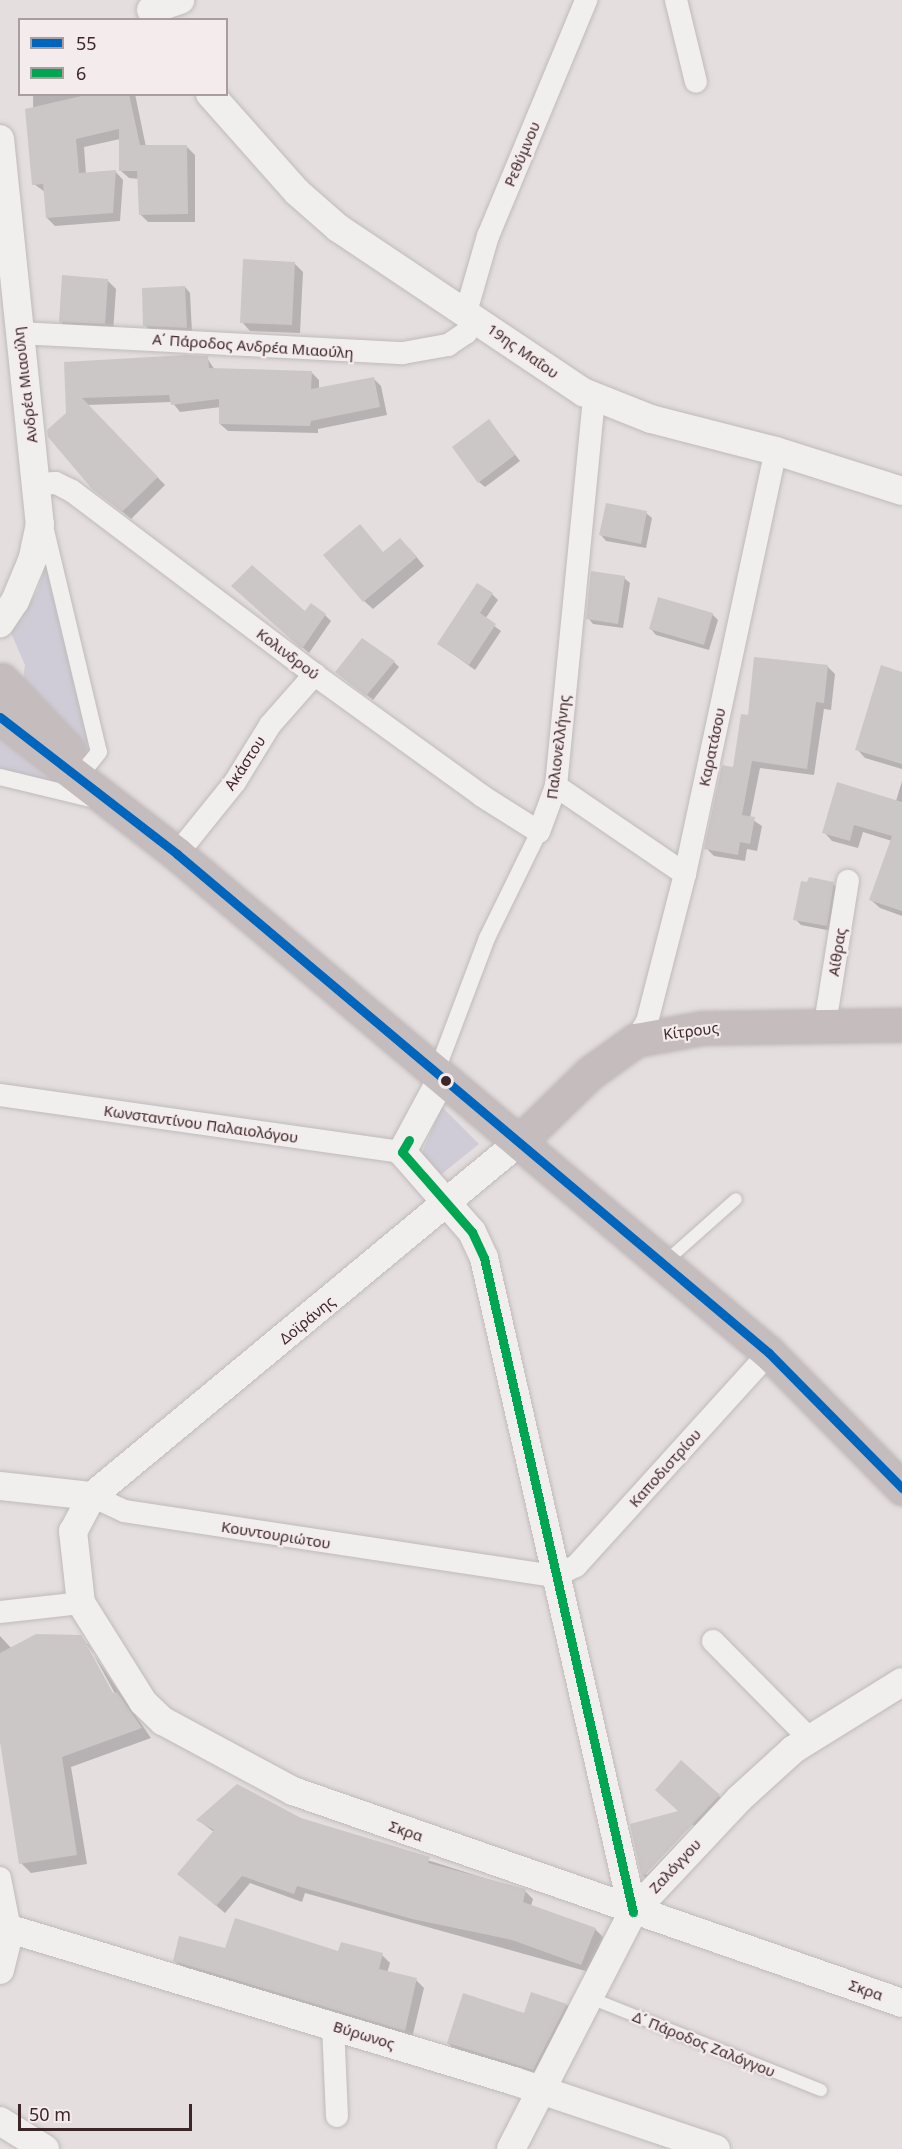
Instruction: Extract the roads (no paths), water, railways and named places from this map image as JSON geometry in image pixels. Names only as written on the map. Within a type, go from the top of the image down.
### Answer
[{"type":"main road","points":[[1,676],[86,769],[111,800]]},
{"type":"main road","points":[[0,717],[77,780],[111,800],[177,854],[769,1353],[902,1488]]},
{"type":"main road","name":"Κίτρους","points":[[519,1142],[590,1073],[636,1040],[702,1028],[825,1024],[902,1025]]},
{"type":"street","points":[[151,10],[180,0]]},
{"type":"street","name":"Ρεθύμνου","points":[[471,315],[488,236],[586,0]]},
{"type":"street","points":[[676,0],[696,82]]},
{"type":"street","name":"19ης Μαΐου","points":[[212,96],[312,207],[594,398],[651,419],[776,451],[902,491]]},
{"type":"street","name":"Ανδρέα Μιαούλη","points":[[0,138],[40,524],[33,558],[15,601],[0,623]]},
{"type":"street","name":"Α΄ Πάροδος Ανδρέα Μιαούλη","points":[[19,333],[403,354],[448,345],[466,333],[471,315]]},
{"type":"street","name":"Παλιονελλήνης","points":[[439,1075],[487,938],[539,832],[556,786],[594,398]]},
{"type":"street","name":"Καρατάσου","points":[[636,1040],[647,1022],[685,874],[776,451]]},
{"type":"street","name":"Κολινδρού","points":[[38,493],[56,483],[72,491],[482,796],[539,832]]},
{"type":"street","points":[[38,493],[99,752],[86,769]]},
{"type":"street","name":"Ακάστου","points":[[177,854],[235,782],[270,725],[315,674]]},
{"type":"street","points":[[0,777],[111,800]]},
{"type":"street","points":[[556,786],[685,874]]},
{"type":"street","name":"Αίθρας","points":[[825,1024],[848,881]]},
{"type":"street","points":[[439,1075],[402,1152],[472,1232],[484,1258],[622,1864],[642,1902]]},
{"type":"street","name":"Κωνσταντίνου Παλαιολόγου","points":[[0,1095],[402,1152]]},
{"type":"street","name":"Δοϊράνης","points":[[92,1496],[447,1205],[519,1142]]},
{"type":"street","name":"Καποδιστρίου","points":[[556,1576],[576,1566],[769,1353]]},
{"type":"street","name":"Κουντουριώτου","points":[[0,1486],[92,1496],[124,1511],[144,1515],[556,1576]]},
{"type":"street","name":"Σκρα","points":[[92,1496],[73,1531],[81,1603],[143,1702],[163,1721],[293,1791],[642,1902],[902,2003]]},
{"type":"street","points":[[0,1612],[81,1603]]},
{"type":"street","points":[[713,1641],[810,1739]]},
{"type":"street","name":"Ζαλόγγου","points":[[511,2149],[543,2090],[587,1997],[642,1902],[739,1799],[810,1739],[902,1682]]},
{"type":"street","points":[[0,1878],[10,1929],[0,1970]]},
{"type":"street","name":"Βύρωνος","points":[[10,1929],[543,2090],[716,2149]]},
{"type":"street","points":[[333,2025],[338,2116]]},
{"type":"street","points":[[0,2121],[45,2149]]},
{"type":"lane","points":[[663,1264],[736,1198]]},
{"type":"lane","name":"Δ΄ Πάροδος Ζαλόγγου","points":[[587,1997],[821,2090]]}]
